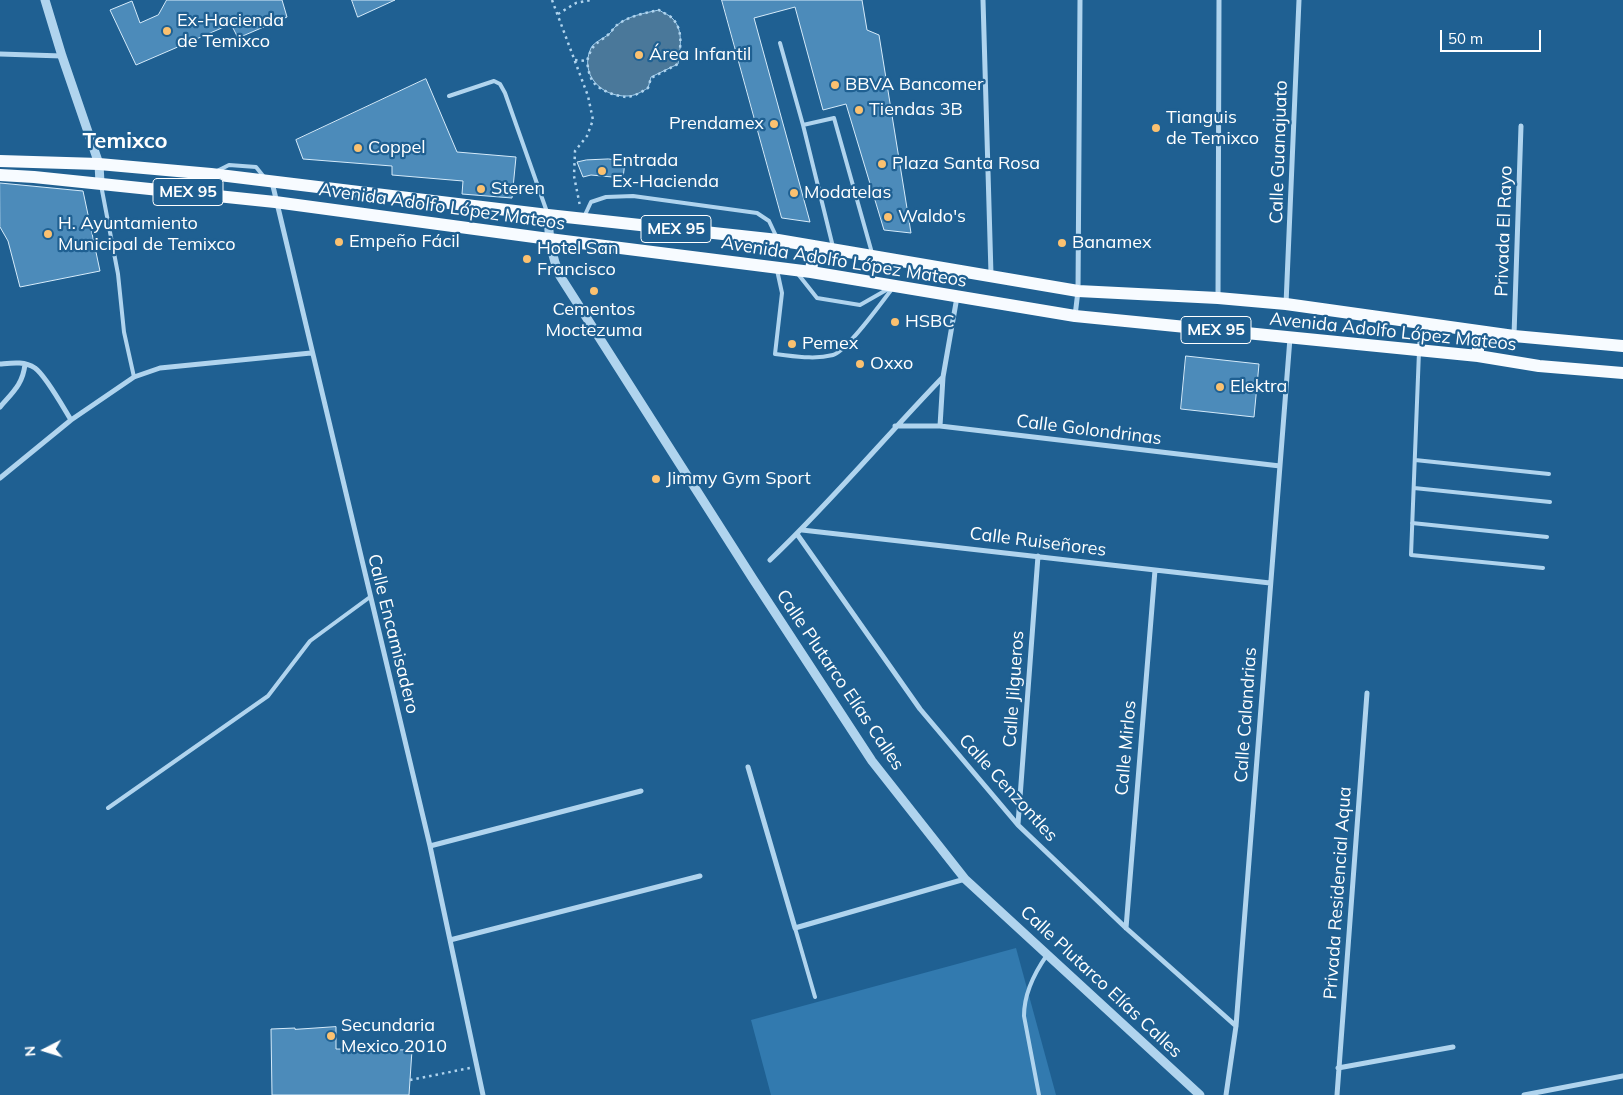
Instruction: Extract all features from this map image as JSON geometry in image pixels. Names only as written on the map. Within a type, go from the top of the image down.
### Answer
[{"type":"main road","name":"Avenida Adolfo López Mateos","points":[[0,161],[99,164],[211,174],[548,216],[778,240],[1078,291],[1218,298],[1286,304],[1514,336],[1623,346]]},
{"type":"main road","name":"Avenida Adolfo López Mateos","points":[[0,175],[100,183],[275,202],[811,272],[1075,316],[1478,356],[1539,366],[1623,374]]},
{"type":"main road","points":[[811,272],[814,246]]},
{"type":"main road","points":[[1478,331],[1478,356]]},
{"type":"street","points":[[45,0],[99,164],[100,183]]},
{"type":"street","points":[[983,0],[991,276]]},
{"type":"street","points":[[1075,316],[1078,291],[1080,0]]},
{"type":"street","points":[[1218,298],[1219,0]]},
{"type":"street","name":"Calle Guanajuato","points":[[1286,304],[1299,0]]},
{"type":"street","points":[[0,54],[62,56]]},
{"type":"street","name":"Privada El Rayo","points":[[1514,336],[1521,126]]},
{"type":"street","name":"Calle Encamisadero","points":[[269,181],[430,846],[483,1095]]},
{"type":"street","name":"Calle Plutarco Elías Calles","points":[[548,216],[552,257],[560,276],[872,762],[964,879],[1200,1095]]},
{"type":"street","points":[[940,426],[943,377],[957,296]]},
{"type":"street","name":"Calle Calandrias","points":[[1226,1095],[1236,1026],[1290,338]]},
{"type":"street","points":[[0,478],[71,420],[134,377],[160,368],[311,353]]},
{"type":"street","points":[[0,364],[25,364],[35,368],[42,374],[71,420]]},
{"type":"street","points":[[0,407],[21,384],[25,364]]},
{"type":"street","points":[[770,560],[802,530],[895,426],[943,377]]},
{"type":"street","name":"Calle Golondrinas","points":[[895,426],[940,426],[1280,466]]},
{"type":"street","name":"Calle Ruiseñores","points":[[802,530],[1270,583]]},
{"type":"street","name":"Calle Cenzontles","points":[[797,534],[920,709],[1018,825],[1126,928],[1236,1026]]},
{"type":"street","name":"Calle Jilgueros","points":[[1018,825],[1038,556]]},
{"type":"street","name":"Calle Mirlos","points":[[1126,928],[1155,570]]},
{"type":"street","name":"Privada Residencial Aqua","points":[[1337,1095],[1367,693]]},
{"type":"street","points":[[748,767],[795,928],[964,879]]},
{"type":"street","points":[[430,846],[641,791]]},
{"type":"street","points":[[450,940],[700,876]]},
{"type":"street","points":[[1338,1068],[1453,1047]]},
{"type":"street","points":[[1524,1095],[1623,1076]]},
{"type":"lane","points":[[780,43],[834,249]]},
{"type":"lane","points":[[449,96],[494,81],[500,84],[505,93],[548,216]]},
{"type":"lane","points":[[803,125],[834,118],[874,257]]},
{"type":"lane","points":[[100,183],[118,274],[124,332],[134,377]]},
{"type":"lane","points":[[583,219],[591,202],[606,197],[633,196],[757,213],[769,221],[778,240]]},
{"type":"lane","points":[[776,268],[782,293],[775,354],[812,357],[835,354],[849,343],[894,286]]},
{"type":"lane","points":[[795,270],[817,298],[860,305],[894,286]]},
{"type":"lane","points":[[1420,323],[1411,555],[1543,568]]},
{"type":"lane","points":[[1415,460],[1549,474]]},
{"type":"lane","points":[[1414,488],[1550,502]]},
{"type":"lane","points":[[1412,523],[1547,537]]},
{"type":"lane","points":[[108,808],[268,696],[310,641],[370,597]]},
{"type":"lane","points":[[795,928],[815,997]]},
{"type":"lane","points":[[1039,1095],[1024,1016],[1024,1004],[1037,970],[1047,955]]},
{"type":"path","points":[[552,0],[588,96],[593,120],[587,136],[575,151],[574,176],[583,219]]},
{"type":"path","points":[[558,14],[576,3],[591,0]]},
{"type":"path","points":[[659,10],[673,19],[680,31],[681,45],[678,64],[651,78],[648,88],[636,95],[626,97],[606,92],[594,84],[589,75],[587,61],[592,47],[617,25],[646,13],[659,10]]},
{"type":"path","points":[[575,60],[587,61]]},
{"type":"path","points":[[410,1080],[477,1066]]},
{"type":"shaded area","points":[[659,10],[672,18],[679,29],[680,52],[678,64],[651,77],[648,88],[635,95],[617,95],[601,88],[590,75],[588,67],[588,58],[592,46],[625,20],[636,15]]},
{"type":"shaded area","points":[[1016,948],[1056,1095],[771,1095],[751,1020]]},
{"type":"building","name":"Ex-Hacienda de Temixco","points":[[167,0],[282,0],[287,17],[238,38],[231,24],[136,65],[110,10],[132,1],[140,23],[158,15]]},
{"type":"building","points":[[352,0],[395,0],[358,17]]},
{"type":"building","name":"Plaza Santa Rosa","points":[[722,0],[862,0],[867,30],[879,35],[911,233],[884,230],[846,104],[823,110],[795,7],[754,18],[810,222],[782,218]]},
{"type":"building","points":[[426,79],[457,152],[516,157],[512,198],[462,194],[463,181],[392,175],[392,166],[303,159],[296,140]]},
{"type":"building","name":"Entrada Ex-Hacienda","points":[[609,159],[625,162],[623,178],[591,175],[583,177],[577,162],[586,160]]},
{"type":"building","name":"H. Ayuntamiento Municipal de Temixco","points":[[0,183],[83,191],[100,271],[20,287],[8,241],[0,227]]},
{"type":"building","name":"Elektra","points":[[1186,356],[1259,364],[1254,417],[1181,409]]},
{"type":"building","points":[[336,1027],[336,1049],[412,1050],[409,1095],[272,1095],[271,1029]]},
{"type":"place","name":"Ex-Hacienda de Temixco","points":[[167,31]]},
{"type":"place","name":"Área Infantil","points":[[639,55]]},
{"type":"place","name":"BBVA Bancomer","points":[[835,85]]},
{"type":"place","name":"Tiendas 3B","points":[[859,110]]},
{"type":"place","name":"Prendamex","points":[[774,124]]},
{"type":"place","name":"Tianguis de Temixco","points":[[1156,128]]},
{"type":"place","name":"Coppel","points":[[358,148]]},
{"type":"place","name":"Plaza Santa Rosa","points":[[882,164]]},
{"type":"place","name":"Entrada Ex-Hacienda","points":[[602,171]]},
{"type":"place","name":"Steren","points":[[481,189]]},
{"type":"place","name":"Modatelas","points":[[794,193]]},
{"type":"place","name":"Waldo's","points":[[888,217]]},
{"type":"place","name":"H. Ayuntamiento Municipal de Temixco","points":[[48,234]]},
{"type":"place","name":"Empeño Fácil","points":[[339,242]]},
{"type":"place","name":"Banamex","points":[[1062,243]]},
{"type":"place","name":"Hotel San Francisco","points":[[527,259]]},
{"type":"place","name":"Cementos Moctezuma","points":[[594,291]]},
{"type":"place","name":"HSBC","points":[[895,322]]},
{"type":"place","name":"Pemex","points":[[792,344]]},
{"type":"place","name":"Oxxo","points":[[860,364]]},
{"type":"place","name":"Elektra","points":[[1220,387]]},
{"type":"place","name":"Jimmy Gym Sport","points":[[656,479]]},
{"type":"place","name":"Secundaria Mexico 2010","points":[[331,1036]]},
{"type":"district","name":"Temixco","points":[[125,141]]}]
